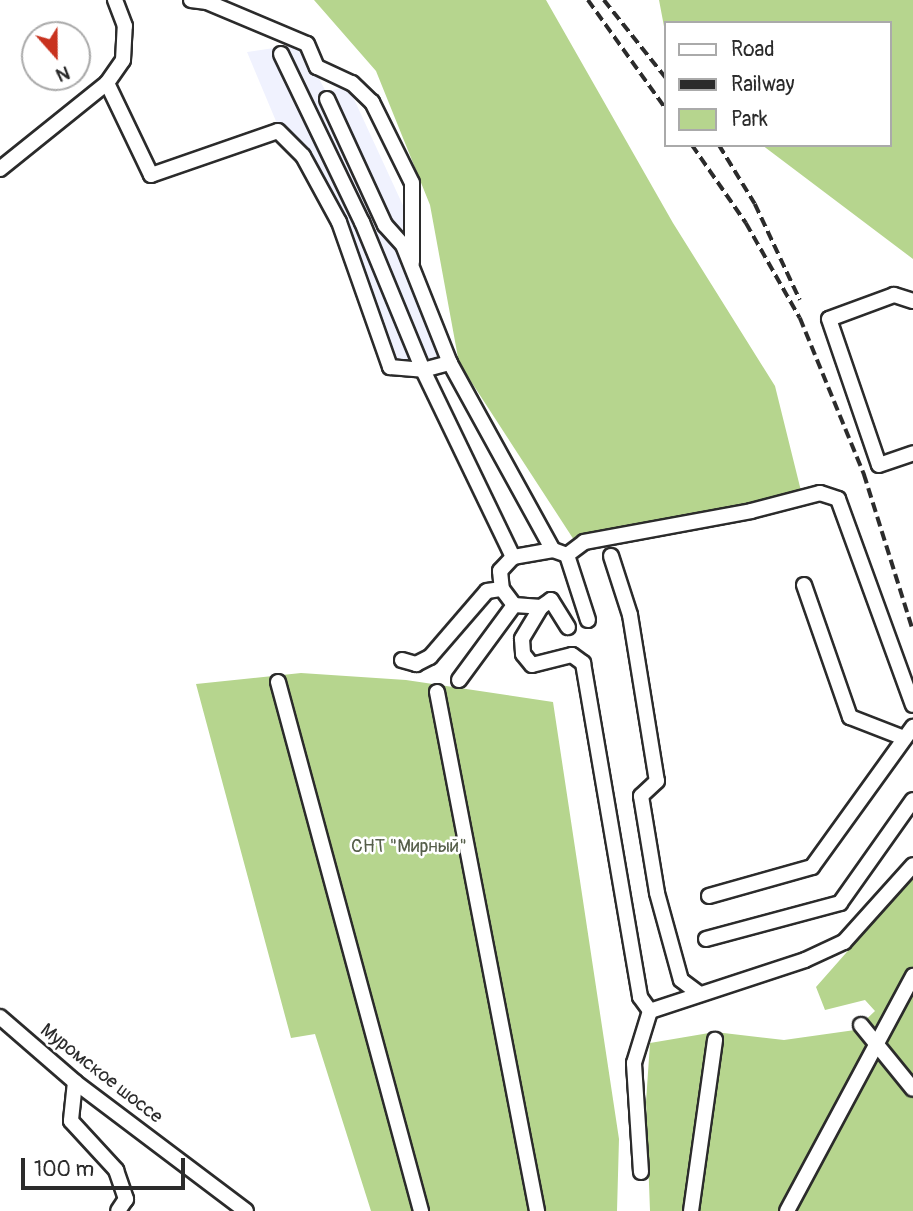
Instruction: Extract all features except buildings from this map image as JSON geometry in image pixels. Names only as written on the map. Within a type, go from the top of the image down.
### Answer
[{"type":"street","points":[[0,169],[107,83],[123,60],[125,26],[115,0]]},
{"type":"street","points":[[191,0],[207,2],[307,44],[317,66],[352,83],[372,102],[412,183],[412,267]]},
{"type":"street","points":[[281,54],[362,222],[423,370],[513,557]]},
{"type":"street","points":[[107,83],[151,176],[278,131],[303,156],[339,222],[390,367],[423,370],[450,363]]},
{"type":"street","points":[[327,99],[385,225],[403,245],[450,363],[560,552],[588,620]]},
{"type":"street","points":[[913,301],[894,295],[829,319],[879,465],[913,453]]},
{"type":"street","points":[[402,660],[416,664],[430,657],[513,557],[560,552],[584,542],[751,511],[820,493],[838,499],[913,705]]},
{"type":"street","points":[[611,556],[629,615],[656,768],[657,781],[641,796],[657,893],[681,980],[698,993]]},
{"type":"street","points":[[500,571],[502,589],[514,605],[541,607]]},
{"type":"street","points":[[709,896],[812,867],[908,732],[850,717],[804,585]]},
{"type":"street","points":[[487,591],[502,589]]},
{"type":"street","points":[[568,627],[551,600],[541,607],[522,639],[523,654],[532,665],[572,655],[583,663],[640,997],[650,1011]]},
{"type":"street","points":[[459,680],[514,605]]},
{"type":"street","points":[[278,682],[421,1211]]},
{"type":"street","points":[[437,692],[537,1211]]},
{"type":"street","points":[[706,939],[840,903],[913,800]]},
{"type":"street","points":[[650,1011],[805,960],[844,942],[913,865]]},
{"type":"street","points":[[787,1211],[875,1042],[913,976]]},
{"type":"street","points":[[641,1172],[634,1063],[650,1011]]},
{"type":"street","name":"Муромское шоссе","points":[[0,1017],[75,1082],[246,1211]]},
{"type":"street","points":[[861,1025],[913,1089]]},
{"type":"street","points":[[691,1211],[715,1040]]},
{"type":"street","points":[[75,1082],[71,1121],[116,1170],[126,1199],[118,1211]]},
{"type":"shaded area","points":[[301,44],[326,92],[348,86],[406,212],[402,239],[442,358],[426,366],[396,362],[343,219],[278,126],[247,52]]},
{"type":"green space","points":[[314,0],[546,0],[673,223],[775,386],[802,495],[574,540],[459,363],[430,205],[376,71]]},
{"type":"green space","points":[[659,0],[913,0],[913,259],[765,147],[892,147],[892,21],[664,21],[664,26]]},
{"type":"green space","name":"СНТ \"Мирный\"","points":[[301,673],[406,680],[553,702],[619,1139],[617,1211],[371,1211],[315,1034],[291,1038],[196,684]]},
{"type":"green space","points":[[913,877],[913,1211],[650,1211],[646,1102],[650,1043],[715,1032],[784,1040],[855,1030],[875,1011],[865,1000],[825,1010],[816,987]]},
{"type":"railway","points":[[588,0],[664,106]]},
{"type":"railway","points":[[604,0],[664,75]]},
{"type":"railway","points":[[693,147],[746,223],[800,318],[864,474],[913,630]]},
{"type":"railway","points":[[720,147],[755,204],[800,300]]}]
